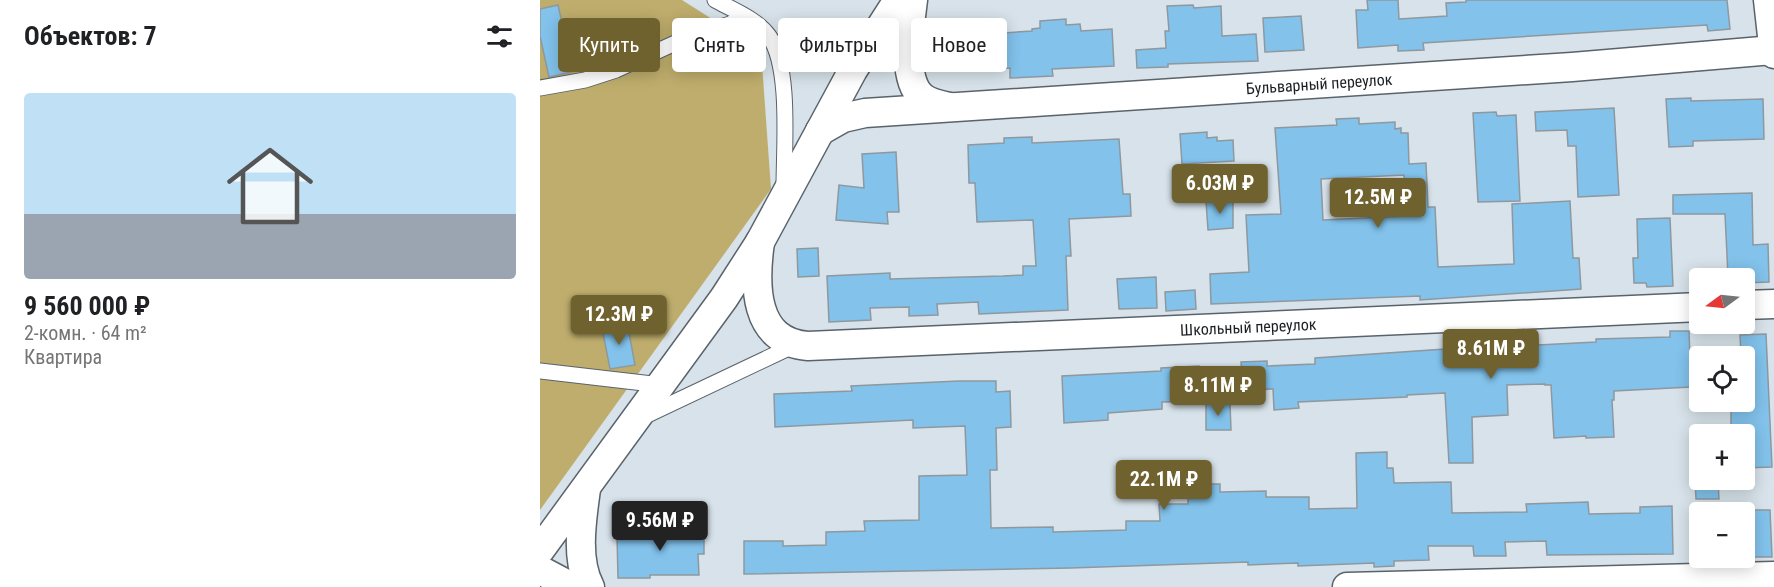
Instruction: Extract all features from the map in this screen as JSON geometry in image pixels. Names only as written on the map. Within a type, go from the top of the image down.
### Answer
[{"type":"street","points":[[540,550],[724,298],[784,198],[853,70],[898,0]]},
{"type":"street","points":[[913,0],[909,44],[911,78],[915,90],[923,98],[949,107]]},
{"type":"street","points":[[1768,0],[1774,52]]},
{"type":"street","name":"Бульварный переулок","points":[[820,130],[843,118],[865,113],[1774,52]]},
{"type":"street","points":[[759,242],[757,271],[762,312],[768,326],[776,335],[795,345]]},
{"type":"street","points":[[1755,305],[1774,304]]},
{"type":"street","name":"Школьный переулок","points":[[795,345],[820,346],[1689,307]]},
{"type":"street","points":[[587,484],[581,546],[584,569],[590,587]]},
{"type":"street","points":[[540,570],[572,587]]},
{"type":"street","points":[[1347,587],[1774,576]]},
{"type":"lane","points":[[715,0],[757,23],[769,35],[779,54],[784,104],[784,198]]},
{"type":"lane","points":[[540,88],[585,80],[615,70],[684,39],[730,24],[744,16]]},
{"type":"lane","points":[[635,420],[795,345]]},
{"type":"lane","points":[[540,371],[661,385]]},
{"type":"shaded area","points":[[540,0],[682,0],[710,18],[672,18],[672,72],[763,72],[771,189],[540,510]]},
{"type":"building","points":[[1367,0],[1398,0],[1399,19],[1447,16],[1446,3],[1466,2],[1466,0],[1727,0],[1730,29],[1708,31],[1707,25],[1423,43],[1424,50],[1398,51],[1398,45],[1358,48],[1356,10],[1368,10]]},
{"type":"building","points":[[558,5],[561,18],[558,18],[558,72],[571,72],[549,77],[540,36],[540,9]]},
{"type":"building","points":[[1193,5],[1194,8],[1221,6],[1222,36],[1256,34],[1258,61],[1168,64],[1168,67],[1137,68],[1136,50],[1166,48],[1165,31],[1169,31],[1167,6]]},
{"type":"building","points":[[1301,16],[1304,50],[1265,52],[1263,18]]},
{"type":"building","points":[[1066,19],[1066,25],[1080,24],[1081,31],[1112,29],[1114,66],[1052,69],[1053,76],[1010,78],[1010,68],[1007,68],[1007,33],[1032,31],[1032,29],[1040,28],[1040,21]]},
{"type":"building","points":[[1691,98],[1691,101],[1763,99],[1764,139],[1693,141],[1693,146],[1669,147],[1666,99]]},
{"type":"building","points":[[1614,108],[1619,195],[1578,197],[1576,146],[1568,146],[1567,130],[1536,131],[1535,112]]},
{"type":"building","points":[[1496,112],[1497,116],[1516,115],[1520,201],[1478,202],[1473,113]]},
{"type":"building","points":[[1359,118],[1359,124],[1395,122],[1395,129],[1401,128],[1401,133],[1408,133],[1409,164],[1426,163],[1428,207],[1435,207],[1438,267],[1514,264],[1512,204],[1570,201],[1573,258],[1579,258],[1581,289],[1420,300],[1420,296],[1211,304],[1210,274],[1249,272],[1246,215],[1281,214],[1275,128],[1337,125],[1336,119]],"holes":[[[1404,175],[1406,216],[1323,220],[1321,179]]]},
{"type":"building","points":[[1207,132],[1207,138],[1217,137],[1217,141],[1233,140],[1234,161],[1182,164],[1180,134]]},
{"type":"building","points":[[1032,137],[1032,143],[1119,139],[1123,194],[1130,194],[1131,216],[1069,219],[1071,256],[1066,256],[1068,310],[979,314],[978,302],[937,304],[938,315],[909,316],[909,307],[870,308],[871,320],[829,322],[827,276],[890,273],[890,279],[1003,276],[1023,275],[1023,266],[1036,266],[1033,220],[977,222],[975,183],[969,183],[968,145],[1004,143],[1004,138]]},
{"type":"building","points":[[896,152],[899,212],[887,212],[888,224],[836,220],[839,185],[864,188],[862,154]]},
{"type":"building","points":[[1752,193],[1753,245],[1768,244],[1769,282],[1755,283],[1755,268],[1728,268],[1725,214],[1673,214],[1673,195]]},
{"type":"building","points":[[1233,200],[1233,228],[1208,230],[1206,201]]},
{"type":"building","points":[[1670,218],[1673,286],[1647,287],[1646,283],[1634,283],[1633,258],[1638,258],[1637,219]]},
{"type":"building","points":[[818,248],[819,276],[798,277],[797,249]]},
{"type":"building","points":[[1156,277],[1157,308],[1119,309],[1117,279]]},
{"type":"building","points":[[1195,290],[1196,309],[1166,311],[1165,292]]},
{"type":"building","points":[[627,322],[635,365],[610,369],[602,328]]},
{"type":"building","points":[[1670,331],[1689,331],[1689,387],[1614,391],[1614,400],[1612,400],[1614,437],[1554,438],[1551,385],[1507,385],[1508,415],[1472,417],[1473,463],[1449,463],[1445,393],[1298,402],[1299,408],[1274,410],[1273,389],[1243,390],[1241,362],[1267,361],[1267,366],[1315,364],[1315,358],[1445,349],[1445,345],[1464,344],[1464,350],[1515,347],[1515,340],[1538,339],[1538,345],[1596,342],[1596,339],[1670,337]]},
{"type":"building","points":[[1766,334],[1772,467],[1755,468],[1755,424],[1731,424],[1731,412],[1755,412],[1755,346],[1740,346],[1740,335]]},
{"type":"building","points":[[1199,366],[1201,401],[1162,402],[1162,409],[1108,413],[1108,420],[1064,423],[1062,376],[1161,371],[1161,368]]},
{"type":"building","points":[[996,381],[996,392],[1010,391],[1011,427],[996,428],[997,470],[990,470],[991,528],[1053,527],[1053,532],[1126,530],[1126,521],[1160,521],[1159,504],[1188,504],[1188,484],[1220,484],[1220,492],[1266,491],[1266,497],[1309,497],[1309,509],[1357,508],[1356,453],[1387,452],[1387,468],[1393,468],[1394,483],[1451,482],[1452,513],[1527,512],[1526,504],[1588,502],[1589,514],[1640,513],[1640,507],[1672,506],[1673,554],[1547,555],[1546,541],[1505,542],[1506,556],[1474,556],[1473,546],[1428,546],[1429,560],[1394,561],[1394,566],[1374,567],[1374,563],[1298,566],[1298,563],[1248,565],[1248,562],[744,574],[744,541],[783,541],[783,546],[826,545],[826,532],[865,531],[864,521],[919,520],[919,476],[967,475],[965,426],[913,428],[913,420],[775,427],[774,394],[852,391],[851,386]]},
{"type":"building","points":[[1206,403],[1230,403],[1231,430],[1206,430]]},
{"type":"building","points":[[1696,490],[1719,490],[1719,499],[1696,499]]},
{"type":"building","points":[[1755,510],[1770,510],[1772,557],[1755,557]]},
{"type":"building","points":[[628,528],[704,529],[704,554],[698,554],[699,575],[650,575],[650,578],[618,578],[617,536],[628,536]]}]
